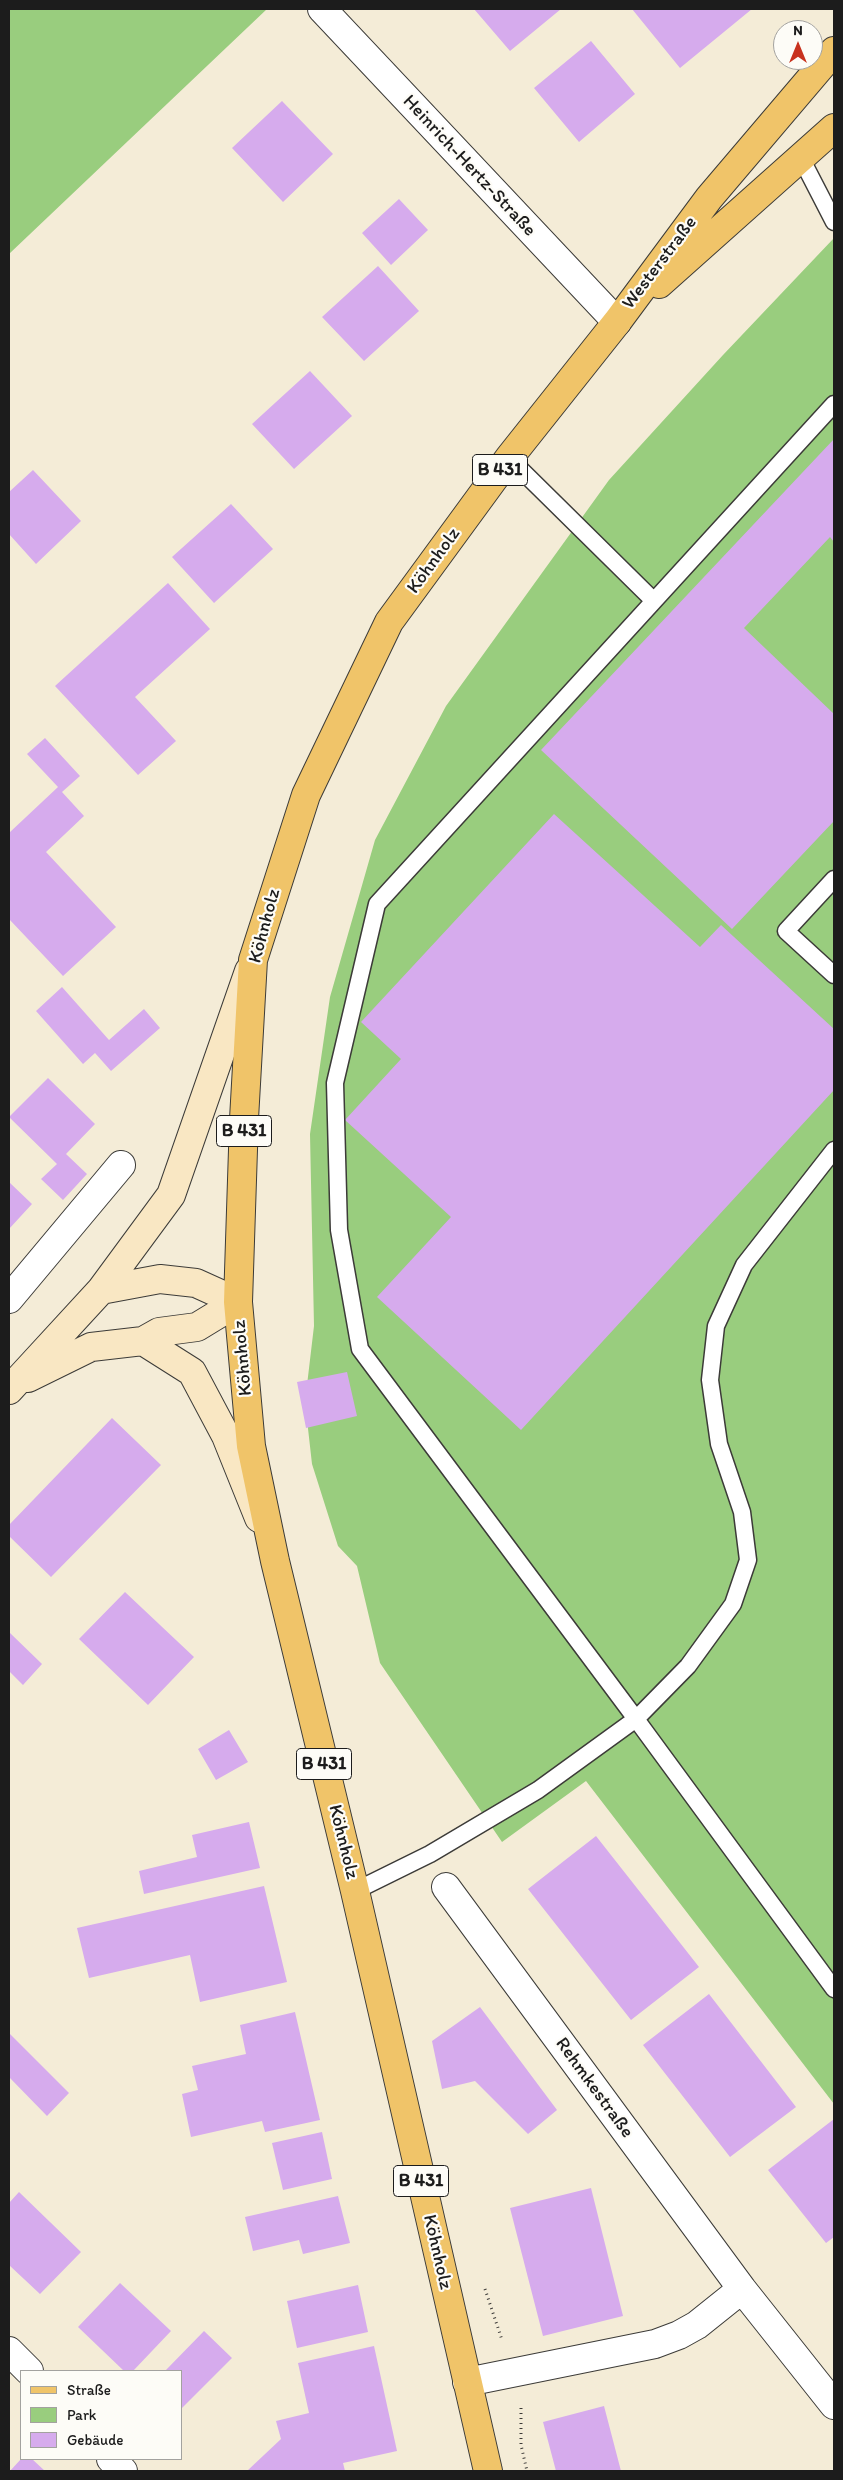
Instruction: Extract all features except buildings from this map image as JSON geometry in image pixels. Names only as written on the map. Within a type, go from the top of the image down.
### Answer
[{"type":"main road","name":"Westerstraße","points":[[617,322],[709,198],[834,51]]},
{"type":"main road","name":"Westerstraße","points":[[617,322],[834,128]]},
{"type":"main road","name":"Köhnholz","points":[[488,2471],[466,2382],[355,1891],[275,1561],[251,1446],[238,1302],[244,1119],[253,960],[306,795],[389,622],[509,458],[617,322]]},
{"type":"main road","points":[[10,1389],[101,1290],[171,1195],[253,960]]},
{"type":"main road","points":[[101,1290],[160,1279],[196,1283],[238,1302]]},
{"type":"main road","points":[[10,1389],[91,1347],[143,1341],[159,1332],[197,1326],[238,1302]]},
{"type":"main road","points":[[143,1341],[192,1372],[226,1436],[275,1561]]},
{"type":"street","name":"Heinrich-Hertz-Straße","points":[[322,9],[617,322]]},
{"type":"street","points":[[9,1298],[121,1165]]},
{"type":"street","name":"Rehmkestraße","points":[[446,1887],[742,2289],[834,2405]]},
{"type":"street","points":[[466,2382],[655,2344],[679,2335],[697,2325],[742,2289]]},
{"type":"street","points":[[9,2351],[28,2370]]},
{"type":"street","points":[[112,2460],[123,2471]]},
{"type":"lane","points":[[801,158],[834,222]]},
{"type":"lane","points":[[834,404],[377,904],[335,1083],[339,1230],[360,1349],[636,1719],[834,1989]]},
{"type":"lane","points":[[509,458],[654,601]]},
{"type":"lane","points":[[834,879],[786,931],[834,975]]},
{"type":"lane","points":[[355,1891],[430,1854],[538,1790],[636,1719],[688,1666],[733,1604],[748,1560],[742,1512],[719,1444],[710,1380],[716,1326],[744,1265],[834,1150]]},
{"type":"green space","points":[[9,9],[267,9],[9,254]]},
{"type":"green space","points":[[834,238],[834,2104],[586,1781],[502,1842],[380,1663],[357,1566],[338,1546],[312,1464],[305,1402],[314,1326],[310,1134],[330,997],[375,840],[446,706],[609,480],[723,355]]}]
